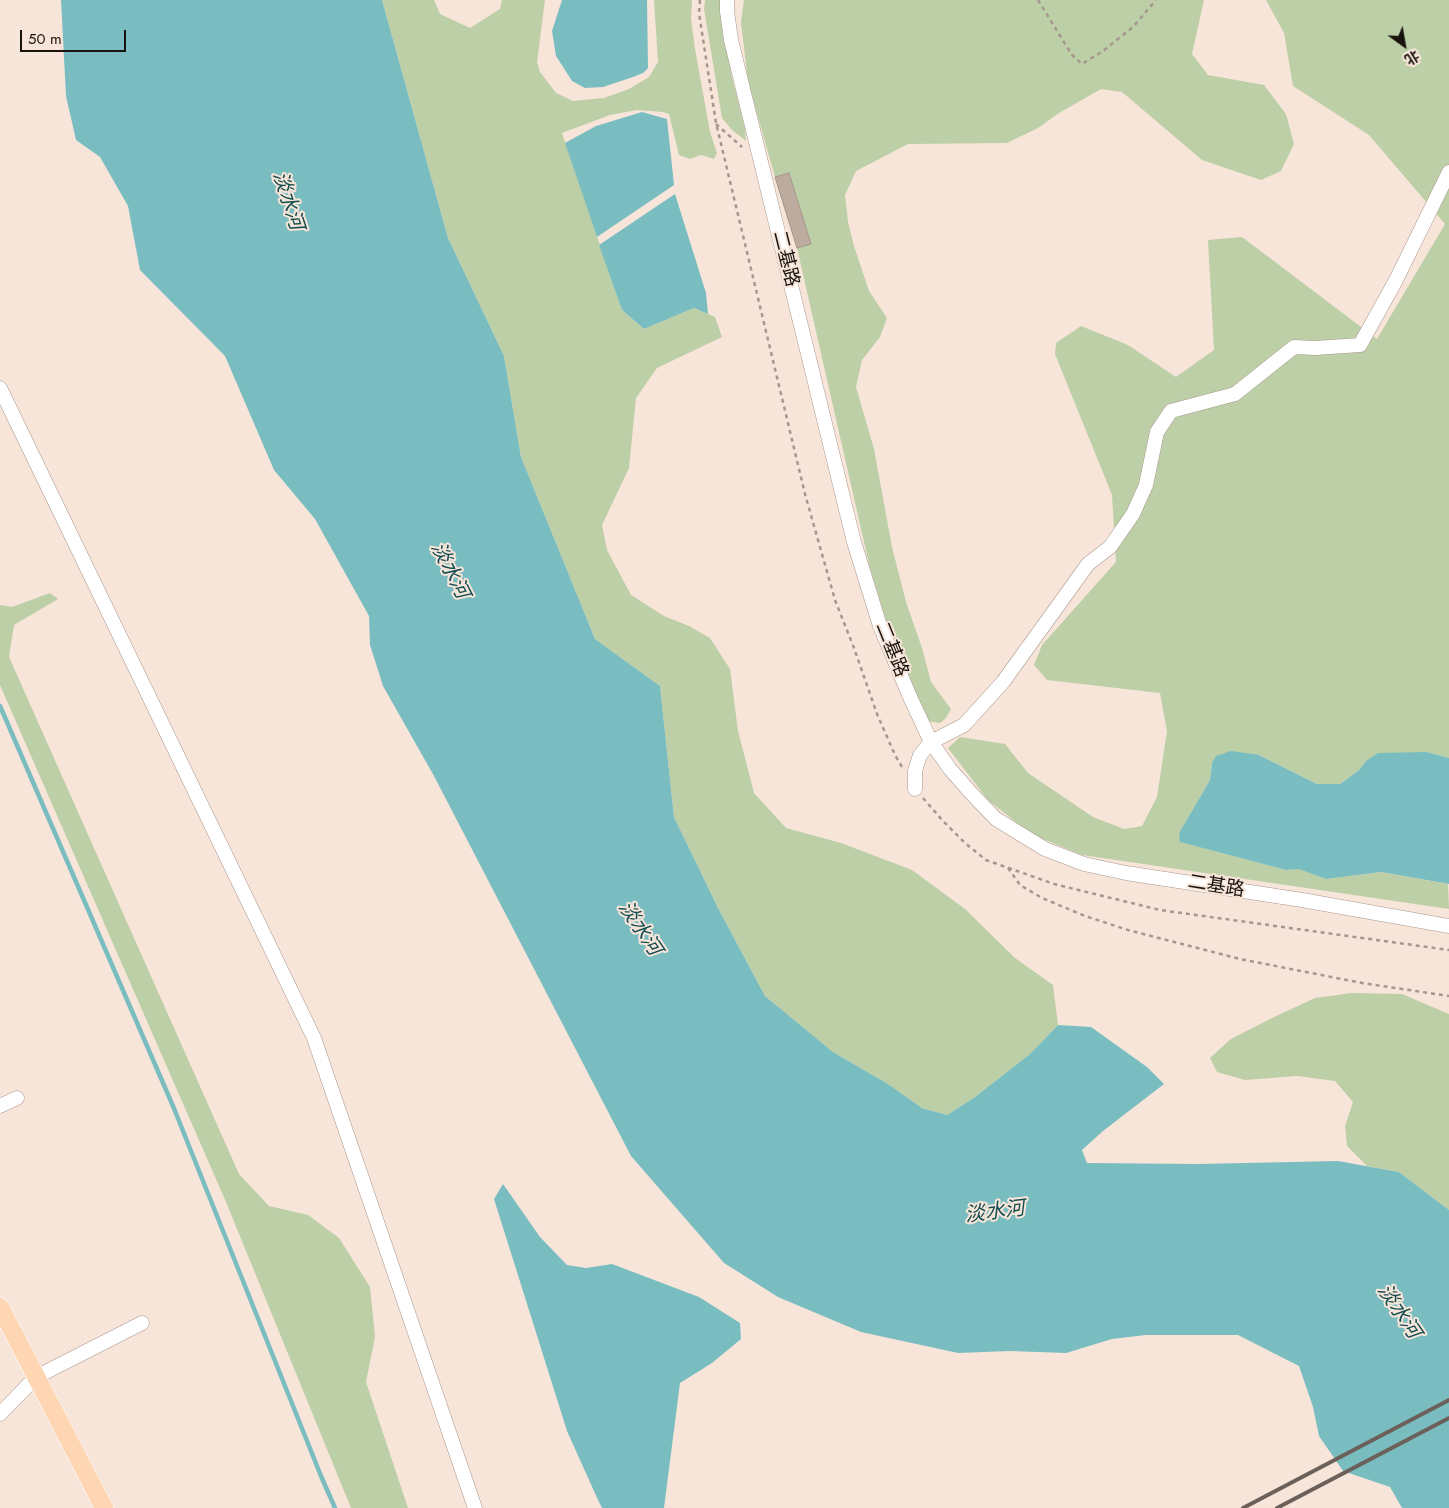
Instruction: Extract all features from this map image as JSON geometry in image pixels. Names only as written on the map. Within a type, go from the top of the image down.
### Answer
[{"type":"main road","points":[[0,1306],[104,1508]]},
{"type":"street","name":"二基路","points":[[727,0],[731,40],[854,542],[880,626],[910,697],[931,742],[955,775],[996,819],[1045,849],[1084,864],[1126,873],[1449,926]]},
{"type":"street","points":[[915,789],[916,770],[920,755],[931,742],[964,725],[1003,682],[1088,564],[1110,547],[1133,514],[1146,485],[1157,432],[1171,410],[1235,394],[1294,347],[1315,348],[1360,345],[1449,172]]},
{"type":"street","points":[[0,388],[314,1038],[475,1508]]},
{"type":"street","points":[[0,1106],[17,1098]]},
{"type":"street","points":[[0,1414],[36,1377],[142,1323]]},
{"type":"path","points":[[700,0],[699,13],[716,123],[805,494],[835,600],[895,756],[915,789],[943,821],[965,843],[986,860],[1054,884],[1160,910],[1449,950]]},
{"type":"path","points":[[1038,0],[1072,55],[1082,64],[1103,51],[1133,27],[1156,0]]},
{"type":"path","points":[[716,123],[761,162]]},
{"type":"path","points":[[1007,867],[1020,885],[1042,898],[1085,916],[1128,930],[1240,959],[1362,983],[1449,996]]},
{"type":"green space","points":[[382,0],[434,0],[440,14],[470,28],[500,9],[502,0],[545,0],[537,62],[540,72],[556,93],[573,101],[604,98],[629,89],[649,77],[658,62],[654,0],[692,0],[691,19],[695,49],[710,132],[717,153],[714,159],[701,155],[690,159],[679,155],[669,114],[663,112],[637,110],[610,115],[562,133],[622,310],[644,329],[694,308],[715,317],[722,337],[657,368],[636,398],[629,468],[602,525],[607,550],[631,595],[664,616],[689,626],[710,638],[730,669],[738,731],[754,793],[786,828],[841,843],[912,870],[965,909],[1015,958],[1053,985],[1058,1025],[1030,1054],[975,1097],[947,1115],[922,1108],[888,1084],[833,1052],[765,996],[718,908],[674,817],[660,686],[595,639],[521,457],[504,356],[448,238]]},
{"type":"green space","points":[[705,0],[723,0],[731,73],[745,129],[746,141],[732,130],[722,118],[704,9]]},
{"type":"green space","points":[[744,0],[1204,0],[1192,54],[1208,75],[1264,85],[1286,114],[1294,144],[1281,171],[1261,180],[1202,160],[1122,92],[1101,89],[1059,113],[1038,128],[1007,143],[908,144],[856,171],[845,195],[848,222],[869,291],[887,318],[880,337],[862,360],[856,387],[874,449],[892,547],[906,602],[922,648],[931,682],[951,709],[946,718],[940,723],[927,721],[888,627],[869,564],[797,248],[811,243],[789,173],[775,177],[748,82],[741,22]]},
{"type":"green space","points":[[1266,0],[1449,0],[1449,758],[1427,752],[1366,761],[1358,771],[1340,784],[1317,784],[1259,755],[1217,756],[1212,763],[1210,780],[1179,833],[1181,842],[1286,870],[1299,868],[1326,879],[1381,872],[1448,884],[1449,909],[1082,855],[1031,834],[988,800],[948,748],[960,737],[1005,744],[1028,773],[1093,817],[1124,829],[1142,826],[1157,797],[1167,731],[1160,693],[1047,680],[1034,665],[1042,645],[1116,562],[1112,495],[1055,354],[1056,343],[1081,326],[1128,345],[1176,377],[1214,350],[1208,240],[1242,237],[1377,339],[1445,224],[1369,135],[1293,86],[1284,33]]},
{"type":"green space","points":[[50,593],[58,599],[14,625],[9,657],[239,1174],[269,1206],[308,1215],[339,1238],[370,1287],[375,1337],[366,1382],[408,1508],[351,1508],[226,1202],[0,685],[0,605],[12,607]]},
{"type":"green space","points":[[1351,993],[1402,994],[1449,1014],[1449,1210],[1399,1172],[1367,1166],[1347,1146],[1345,1126],[1353,1102],[1335,1081],[1297,1076],[1245,1080],[1217,1072],[1210,1058],[1231,1039],[1315,998]]},
{"type":"water","name":"淡水河","points":[[61,0],[382,0],[448,238],[504,356],[521,457],[595,639],[660,686],[674,817],[718,908],[765,996],[833,1052],[888,1084],[922,1108],[947,1115],[975,1097],[1030,1054],[1058,1025],[1091,1027],[1147,1067],[1164,1084],[1103,1131],[1082,1150],[1087,1163],[1198,1164],[1338,1161],[1399,1172],[1449,1210],[1449,1508],[1402,1508],[1390,1487],[1343,1471],[1319,1436],[1313,1407],[1299,1366],[1238,1335],[1146,1335],[1112,1339],[1066,1353],[1010,1351],[958,1353],[861,1332],[778,1297],[724,1263],[631,1156],[434,776],[383,686],[370,645],[369,616],[315,519],[274,470],[225,356],[140,270],[128,206],[100,157],[76,140],[66,96]]},
{"type":"water","points":[[562,0],[647,0],[648,68],[643,73],[603,87],[585,88],[572,81],[556,56],[552,31]]},
{"type":"water","points":[[642,112],[667,119],[674,185],[597,237],[565,143],[596,126]]},
{"type":"water","points":[[675,194],[706,293],[708,314],[694,308],[644,329],[622,310],[599,245]]},
{"type":"water","points":[[1231,751],[1259,755],[1317,784],[1340,784],[1378,753],[1427,752],[1449,758],[1449,884],[1381,872],[1326,879],[1299,869],[1286,870],[1180,842],[1179,833],[1210,780],[1212,763],[1216,756]]},
{"type":"water","points":[[503,1184],[540,1237],[567,1265],[586,1268],[612,1264],[699,1297],[740,1323],[741,1339],[712,1363],[680,1383],[664,1508],[602,1508],[598,1500],[567,1431],[494,1199]]},
{"type":"building","points":[[789,173],[811,244],[797,248],[775,177]]},
{"type":"waterway","points":[[0,706],[173,1106],[335,1508]]},
{"type":"railway","points":[[1243,1508],[1449,1400]]},
{"type":"railway","points":[[1277,1508],[1449,1418]]}]
